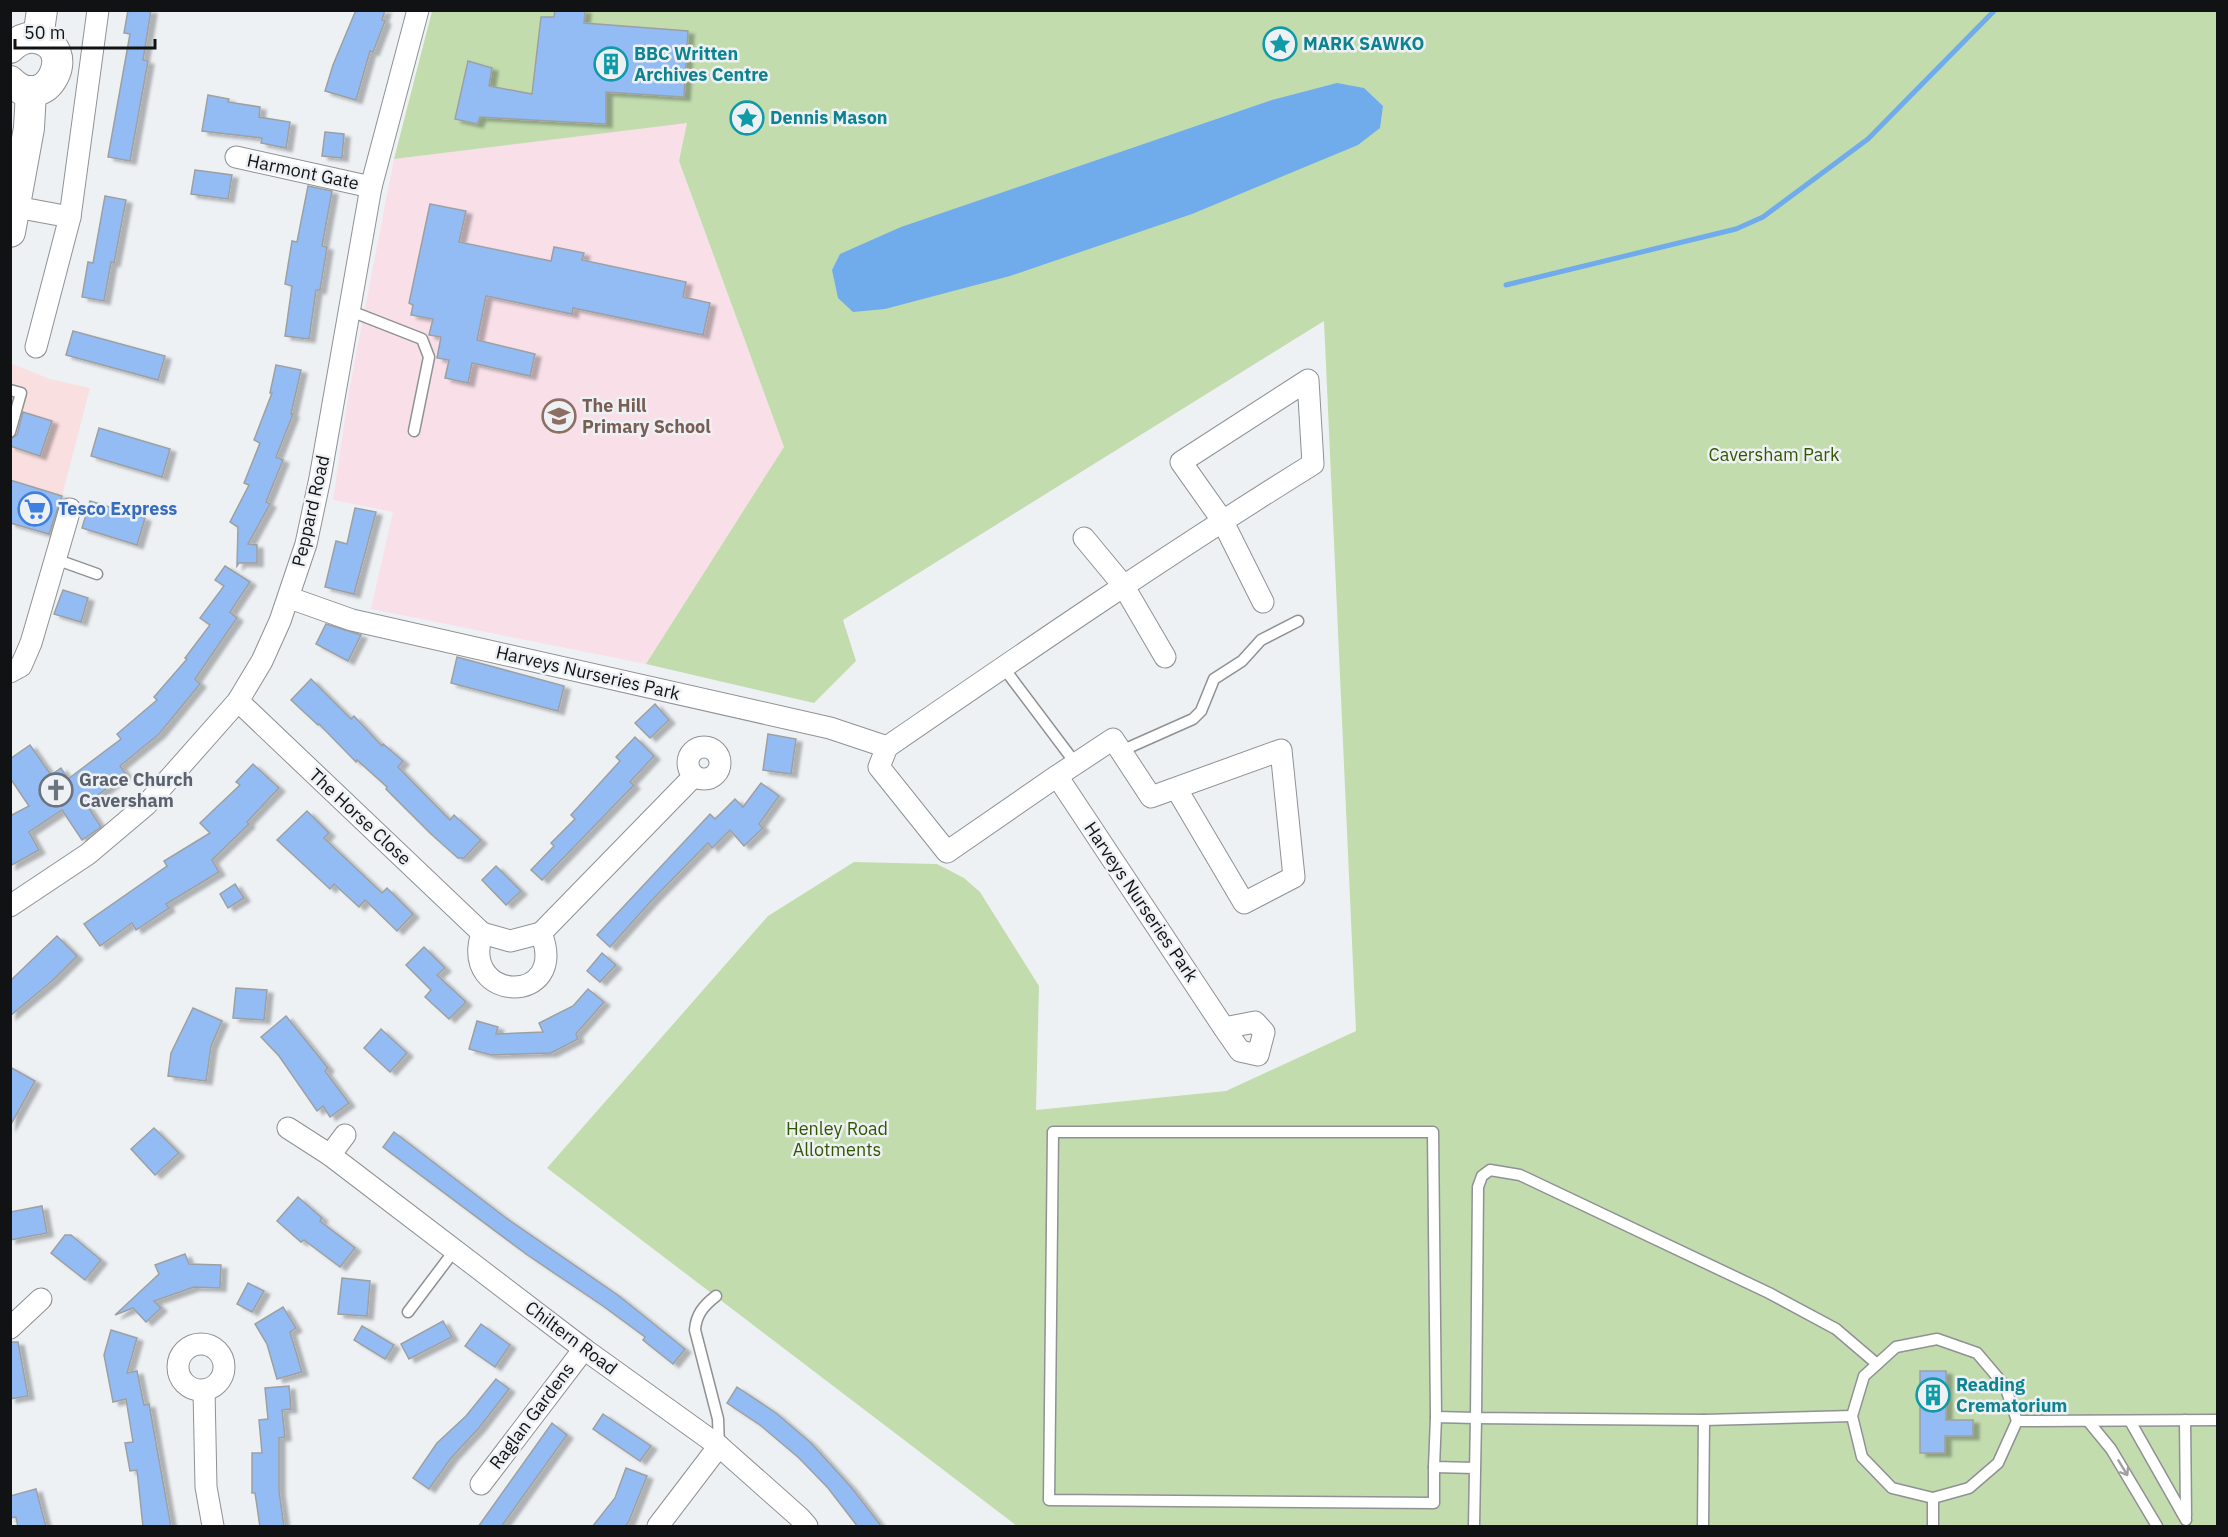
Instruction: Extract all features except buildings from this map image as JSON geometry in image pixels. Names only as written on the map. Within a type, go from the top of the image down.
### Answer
[{"type":"main road","points":[[14,220],[29,128],[21,86],[44,88],[51,82],[58,66],[53,49],[30,32]]},
{"type":"street","points":[[36,347],[70,217],[98,10]]},
{"type":"street","name":"Peppard Road","points":[[10,906],[88,854],[146,805],[238,701],[262,661],[290,598],[306,544],[320,478],[370,187],[418,10]]},
{"type":"street","name":"Harmont Gate","points":[[236,157],[370,187]]},
{"type":"street","points":[[14,220],[70,217]]},
{"type":"street","points":[[1176,788],[1244,903],[1294,877],[1281,750],[1151,797],[1113,739],[947,852],[879,767],[887,747],[1123,585],[1222,520],[1313,464],[1308,380],[1181,462],[1222,520],[1263,602]]},
{"type":"street","points":[[10,672],[21,666],[31,643],[70,509]]},
{"type":"street","points":[[1084,538],[1123,585],[1165,657]]},
{"type":"street","name":"Harveys Nurseries Park","points":[[290,598],[352,620],[830,728],[887,747]]},
{"type":"street","name":"The Horse Close","points":[[238,701],[482,933],[510,941],[541,933]]},
{"type":"street","points":[[482,933],[478,947],[486,974],[495,982],[509,988],[524,988],[537,979],[543,970],[546,956],[541,933],[694,776]]},
{"type":"street","name":"Harveys Nurseries Park","points":[[1057,776],[1224,1028]]},
{"type":"street","name":"Chiltern Road","points":[[288,1128],[330,1155],[454,1251],[719,1446],[799,1517],[807,1527]]},
{"type":"street","points":[[330,1155],[345,1135]]},
{"type":"street","points":[[10,1328],[41,1299]]},
{"type":"street","name":"Raglan Gardens","points":[[481,1484],[584,1348]]},
{"type":"street","points":[[204,1390],[206,1487],[213,1527]]},
{"type":"street","points":[[658,1527],[719,1446]]},
{"type":"lane","points":[[348,310],[422,339],[429,357],[414,431]]},
{"type":"lane","points":[[10,390],[21,393],[10,432]]},
{"type":"lane","points":[[55,559],[97,574]]},
{"type":"lane","points":[[1121,751],[1193,719],[1201,711],[1214,679],[1242,661],[1261,640],[1298,621]]},
{"type":"lane","points":[[1003,667],[1076,764]]},
{"type":"lane","points":[[1053,1132],[1433,1132],[1436,1417],[1434,1503],[1049,1500],[1053,1132]]},
{"type":"lane","points":[[1474,1527],[1478,1187],[1482,1176],[1490,1170],[1520,1175],[1769,1293],[1836,1329],[1877,1364]]},
{"type":"lane","points":[[408,1312],[454,1251]]},
{"type":"lane","points":[[716,1296],[705,1304],[696,1320],[695,1330],[718,1419],[719,1446]]},
{"type":"lane","points":[[1937,1339],[1977,1353],[2004,1386],[2017,1421],[1998,1463],[1970,1488],[1933,1498],[1892,1488],[1862,1457],[1851,1416],[1864,1376],[1877,1364],[1896,1347],[1937,1339]]},
{"type":"lane","points":[[1436,1417],[1704,1420],[1851,1416]]},
{"type":"lane","points":[[1703,1527],[1704,1420]]},
{"type":"lane","points":[[2130,1420],[2187,1523]]},
{"type":"lane","points":[[2185,1420],[2187,1523]]},
{"type":"lane","points":[[2017,1421],[2217,1420]]},
{"type":"lane","points":[[2088,1421],[2111,1449],[2157,1527]]},
{"type":"lane","points":[[1434,1467],[1474,1468]]},
{"type":"lane","points":[[1933,1498],[1933,1527]]},
{"type":"shaded area","name":"The Hill Primary School","points":[[688,122],[679,161],[784,447],[727,544],[646,664],[371,609],[393,512],[333,500],[350,386],[394,159]]},
{"type":"shaded area","points":[[10,363],[50,379],[90,388],[52,535],[11,523]]},
{"type":"green space","name":"Caversham Park","points":[[432,11],[2217,11],[2217,1526],[1017,1526],[547,1168],[768,916],[854,862],[937,864],[964,878],[980,892],[1039,986],[1036,1110],[1226,1091],[1356,1031],[1324,321],[843,620],[856,661],[814,703],[646,664],[784,447],[679,161],[687,123],[394,159]]},
{"type":"water","points":[[1337,83],[1364,88],[1383,106],[1380,128],[1358,145],[1192,214],[1010,276],[885,309],[853,312],[838,298],[832,270],[840,254],[901,227],[1272,100]]},
{"type":"waterway","points":[[1506,285],[1736,229],[1763,217],[1868,139],[1995,10]]},
{"type":"place","name":"MARK SAWKO","points":[[1280,44]]},
{"type":"place","name":"BBC Written Archives Centre","points":[[611,64]]},
{"type":"place","name":"Dennis Mason","points":[[747,118]]},
{"type":"place","name":"The Hill Primary School","points":[[559,416]]},
{"type":"place","name":"Tesco Express","points":[[35,509]]},
{"type":"place","name":"Grace Church Caversham","points":[[56,790]]},
{"type":"place","name":"Reading Crematorium","points":[[1933,1395]]},
{"type":"park label","name":"Henley Road Allotments","points":[[837,1139]]}]
